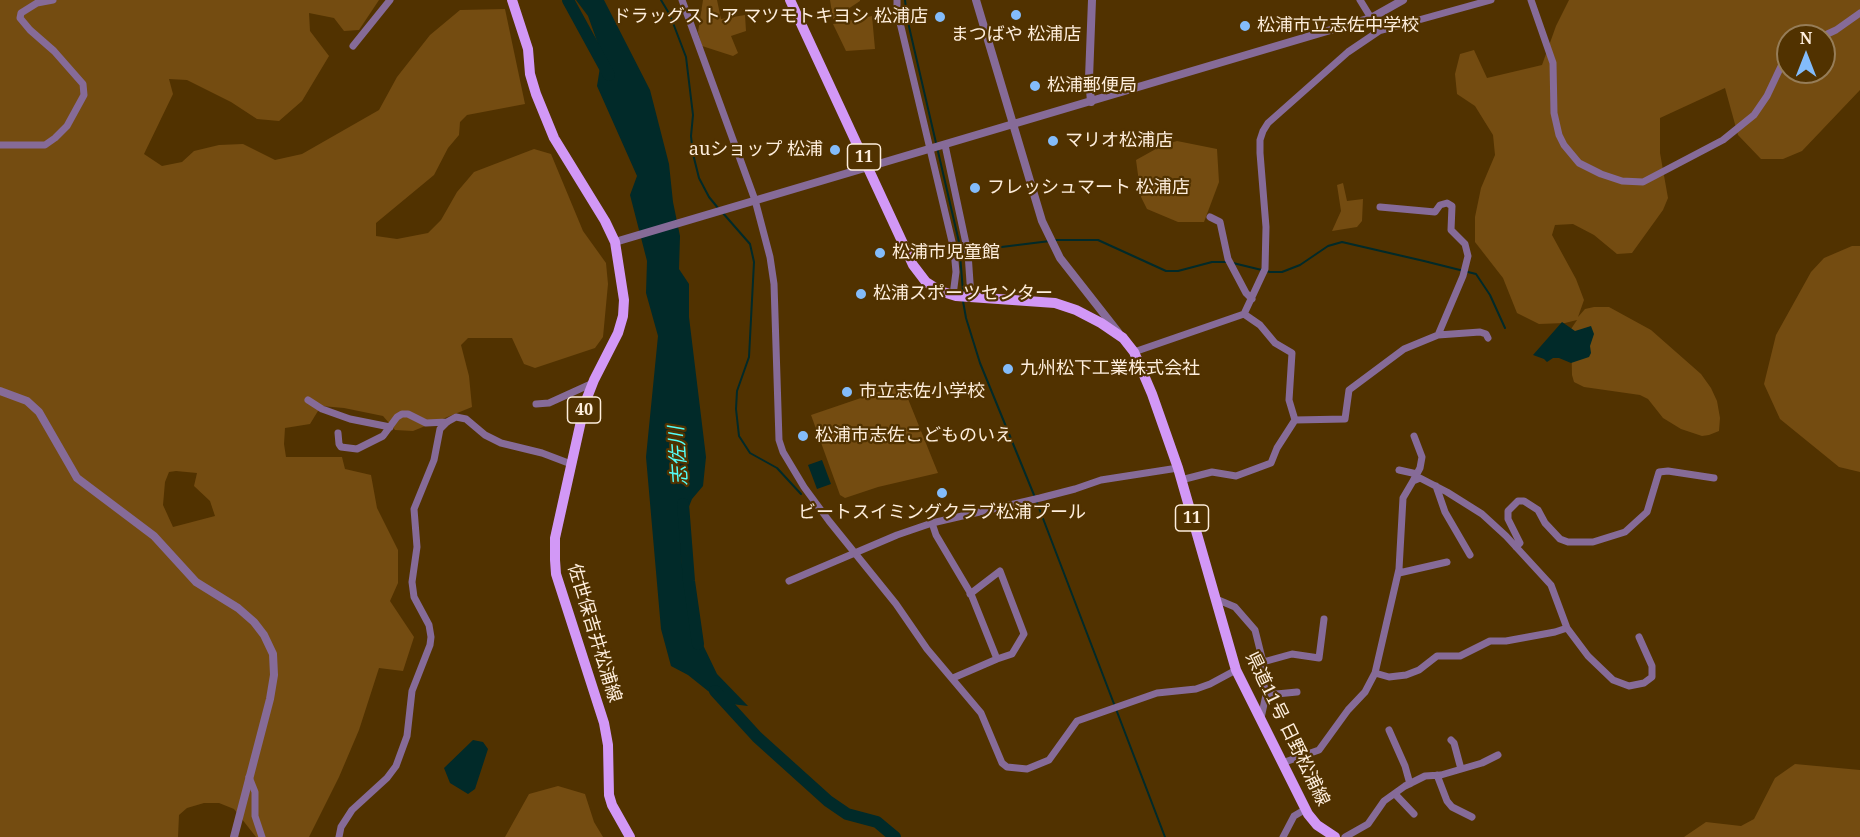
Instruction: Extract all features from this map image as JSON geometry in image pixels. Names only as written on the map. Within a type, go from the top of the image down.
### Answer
[{"type":"main road","name":"佐世保吉井松浦線","points":[[512,0],[528,49],[530,74],[536,94],[554,138],[605,220],[615,242],[624,300],[623,316],[618,333],[585,403],[555,538],[556,574],[604,723],[608,745],[609,795],[630,837]]},
{"type":"main road","name":"県道11号 日野松浦線","points":[[790,0],[914,265],[926,282],[940,291],[955,295],[1055,303],[1076,310],[1123,338],[1134,352],[1152,394],[1178,468],[1236,670],[1306,809],[1317,825],[1335,837]]},
{"type":"street","points":[[0,145],[45,145],[67,126],[84,95],[83,84],[54,51],[20,18],[21,13],[32,6],[52,0]]},
{"type":"street","points":[[353,46],[390,0]]},
{"type":"street","points":[[682,0],[755,200],[770,257],[774,284],[779,440],[783,452],[804,487],[896,604],[927,649],[981,712],[1002,763],[1007,767],[1027,769],[1049,760],[1077,721],[1157,693],[1196,689],[1236,670]]},
{"type":"street","points":[[897,0],[897,10],[967,251],[971,297]]},
{"type":"street","points":[[976,0],[1042,221],[1060,258],[1123,338]]},
{"type":"street","points":[[1091,102],[1089,78],[1092,0]]},
{"type":"street","points":[[1360,0],[1379,32]]},
{"type":"street","points":[[615,242],[1371,18],[1392,8],[1402,0]]},
{"type":"street","points":[[1134,352],[1244,314],[1264,272],[1266,227],[1260,153],[1263,131],[1268,123],[1348,52],[1379,32],[1491,0]]},
{"type":"street","points":[[1531,0],[1553,63],[1554,113],[1564,145],[1579,163],[1622,181],[1643,182],[1723,140],[1754,115],[1776,77]]},
{"type":"street","points":[[1836,30],[1860,13]]},
{"type":"street","points":[[938,148],[955,260],[955,295]]},
{"type":"street","points":[[1380,207],[1435,212],[1440,205],[1447,203],[1452,207],[1450,230],[1465,244],[1468,256],[1466,268],[1438,336]]},
{"type":"street","points":[[1210,217],[1220,222],[1229,262],[1246,293],[1252,299]]},
{"type":"street","points":[[1181,480],[1212,472],[1236,476],[1271,463],[1277,448],[1295,420],[1289,400],[1292,353],[1275,343],[1260,325],[1244,314]]},
{"type":"street","points":[[1295,420],[1345,418],[1349,390],[1404,349],[1438,336],[1480,332],[1486,334],[1488,338]]},
{"type":"street","points":[[536,404],[549,403],[593,383]]},
{"type":"street","points":[[0,391],[27,401],[39,412],[77,478],[154,536],[196,582],[238,608],[254,622],[264,635],[273,654],[274,675],[270,699],[234,837]]},
{"type":"street","points":[[308,400],[322,409],[350,419],[390,427]]},
{"type":"street","points":[[338,433],[341,447],[357,449],[383,436],[397,417],[402,414],[408,414],[426,423],[447,422]]},
{"type":"street","points":[[339,837],[341,827],[352,810],[387,778],[396,766],[405,743],[412,691],[430,645],[429,625],[414,597],[412,582],[417,548],[414,509],[434,460],[440,429],[456,417],[466,419],[485,435],[501,443],[542,453],[571,464]]},
{"type":"street","points":[[1282,764],[1319,750],[1348,710],[1365,692],[1375,673],[1399,573],[1403,498],[1415,477],[1422,457],[1414,436]]},
{"type":"street","points":[[789,581],[897,535],[932,523],[1031,501],[1101,480],[1178,468]]},
{"type":"street","points":[[1400,470],[1436,486],[1482,514],[1516,547],[1551,585],[1567,628],[1588,656],[1613,680],[1629,686],[1644,683],[1652,677],[1652,666],[1639,637]]},
{"type":"street","points":[[1516,547],[1520,543],[1508,519],[1508,511],[1518,501],[1524,501],[1538,510],[1545,523],[1560,539],[1568,542],[1593,542],[1625,532],[1647,512],[1659,472],[1706,475],[1714,478]]},
{"type":"street","points":[[1436,486],[1445,512],[1470,555]]},
{"type":"street","points":[[932,523],[936,535],[970,594],[997,659]]},
{"type":"street","points":[[1399,573],[1447,562]]},
{"type":"street","points":[[953,678],[1012,654],[1024,634],[1000,571],[970,594]]},
{"type":"street","points":[[1216,598],[1235,607],[1255,630],[1263,662],[1262,676],[1266,695],[1261,720]]},
{"type":"street","points":[[1263,662],[1292,654],[1319,658],[1324,618]]},
{"type":"street","points":[[1375,673],[1389,678],[1406,675],[1419,670],[1437,656],[1460,656],[1490,641],[1555,632],[1567,628]]},
{"type":"street","points":[[1266,695],[1297,692]]},
{"type":"street","points":[[1389,730],[1405,766],[1410,784]]},
{"type":"street","points":[[1450,740],[1454,743],[1461,769]]},
{"type":"street","points":[[1345,837],[1368,824],[1384,801],[1410,784],[1425,776],[1482,763],[1498,755]]},
{"type":"street","points":[[1437,775],[1446,792],[1447,801],[1452,807],[1472,817]]},
{"type":"street","points":[[249,777],[255,792],[255,816],[262,837]]},
{"type":"street","points":[[1395,794],[1414,814]]},
{"type":"street","points":[[1283,837],[1294,816],[1306,809]]},
{"type":"shaded area","points":[[0,0],[379,0],[359,30],[344,31],[334,18],[309,13],[310,31],[329,56],[302,101],[279,121],[257,119],[231,102],[187,80],[169,79],[173,94],[144,154],[162,166],[182,162],[194,151],[219,145],[243,144],[275,160],[302,154],[379,110],[397,77],[430,35],[460,10],[505,9],[525,104],[467,115],[460,122],[459,135],[448,148],[434,175],[376,223],[376,236],[397,239],[428,233],[441,220],[457,192],[474,172],[534,149],[551,154],[583,231],[606,263],[608,284],[603,337],[595,348],[535,368],[524,364],[512,338],[468,338],[461,345],[469,376],[472,407],[413,431],[395,430],[383,416],[321,406],[310,424],[285,428],[286,457],[342,457],[345,469],[371,475],[377,508],[398,550],[398,583],[390,601],[414,637],[403,671],[379,668],[359,730],[309,837],[256,837],[234,809],[219,803],[204,803],[187,808],[179,815],[178,837],[0,837]],"holes":[[[169,472],[197,473],[194,486],[210,501],[215,516],[173,527],[163,505],[165,482]]]},
{"type":"shaded area","points":[[703,0],[717,0],[721,19],[745,15],[746,31],[731,36],[738,53],[733,56],[702,46],[698,32]]},
{"type":"shaded area","points":[[830,0],[860,0],[860,1],[833,19]]},
{"type":"shaded area","points":[[1569,0],[1860,0],[1860,90],[1802,151],[1783,159],[1761,159],[1738,135],[1725,88],[1660,118],[1660,153],[1668,198],[1663,210],[1632,253],[1617,254],[1594,235],[1573,224],[1555,225],[1552,235],[1576,279],[1584,300],[1578,317],[1585,309],[1609,307],[1651,330],[1701,374],[1711,388],[1717,401],[1720,418],[1719,431],[1702,436],[1681,429],[1663,418],[1648,399],[1640,395],[1584,387],[1574,382],[1571,329],[1577,320],[1539,324],[1517,313],[1503,278],[1475,242],[1475,217],[1481,188],[1495,155],[1493,135],[1475,106],[1457,94],[1455,74],[1460,54],[1474,50],[1487,78],[1542,65],[1556,26]]},
{"type":"shaded area","points":[[872,16],[875,49],[846,51],[833,24]]},
{"type":"shaded area","points":[[1177,141],[1217,149],[1219,182],[1204,222],[1178,222],[1147,209],[1141,197],[1136,160],[1163,145]]},
{"type":"shaded area","points":[[1343,183],[1347,201],[1363,199],[1362,221],[1357,227],[1332,231],[1341,211],[1337,185]]},
{"type":"shaded area","points":[[1852,246],[1860,246],[1860,472],[1839,467],[1780,419],[1764,384],[1776,335],[1811,272],[1824,258]]},
{"type":"shaded area","points":[[902,384],[938,473],[878,487],[845,498],[840,495],[811,415]]},
{"type":"shaded area","points":[[1795,764],[1860,770],[1860,837],[1684,837],[1706,822],[1741,826],[1754,819],[1775,778]]},
{"type":"shaded area","points":[[558,786],[585,794],[594,822],[603,837],[505,837],[529,794]]},
{"type":"water","points":[[576,0],[604,0],[650,90],[669,164],[680,236],[679,269],[689,284],[689,317],[706,457],[703,486],[692,499],[680,529],[682,565],[692,622],[717,674],[748,706],[723,703],[688,675],[671,666],[661,629],[646,457],[658,336],[646,293],[647,261],[630,195],[637,176],[597,86],[602,55],[588,16]]},
{"type":"water","points":[[1562,322],[1575,331],[1591,326],[1594,334],[1589,357],[1571,363],[1559,358],[1553,358],[1547,362],[1533,355]]},
{"type":"water","points":[[822,460],[831,484],[817,489],[808,465]]},
{"type":"water","points":[[473,740],[483,742],[488,749],[475,789],[468,794],[450,783],[444,768]]},
{"type":"waterway","name":"志佐川","points":[[568,0],[609,75]]},
{"type":"waterway","points":[[661,0],[670,15],[686,57],[693,115],[691,136],[699,178],[718,208]]},
{"type":"waterway","points":[[905,0],[907,18],[959,242],[963,292]]},
{"type":"waterway","points":[[722,212],[750,244],[754,262],[749,357],[737,391],[739,436],[750,453],[777,468],[801,494]]},
{"type":"waterway","points":[[1055,240],[1098,240],[1166,271],[1178,271],[1212,262],[1227,262]]},
{"type":"waterway","points":[[961,252],[1050,241]]},
{"type":"waterway","points":[[1233,263],[1270,272],[1282,272],[1300,265],[1328,246],[1342,242],[1424,261],[1476,274],[1490,295],[1505,328]]},
{"type":"waterway","points":[[963,301],[980,363],[1034,495],[1165,837]]},
{"type":"waterway","name":"志佐川","points":[[683,504],[689,581],[698,644]]},
{"type":"waterway","name":"志佐川","points":[[715,691],[757,737],[828,801],[847,814],[877,822],[895,837]]},
{"type":"place","name":"まつばや 松浦店","points":[[1016,15]]},
{"type":"place","name":"ドラッグストア マツモトキヨシ 松浦店","points":[[940,17]]},
{"type":"place","name":"松浦市立志佐中学校","points":[[1245,26]]},
{"type":"place","name":"松浦郵便局","points":[[1035,86]]},
{"type":"place","name":"マリオ松浦店","points":[[1053,141]]},
{"type":"place","name":"auショップ 松浦","points":[[835,150]]},
{"type":"place","name":"フレッシュマート 松浦店","points":[[975,188]]},
{"type":"place","name":"松浦市児童館","points":[[880,253]]},
{"type":"place","name":"松浦スポーツセンター","points":[[861,294]]},
{"type":"place","name":"九州松下工業株式会社","points":[[1008,369]]},
{"type":"place","name":"市立志佐小学校","points":[[847,392]]},
{"type":"place","name":"松浦市志佐こどものいえ","points":[[803,436]]},
{"type":"place","name":"ビートスイミングクラブ松浦プール","points":[[942,493]]}]
